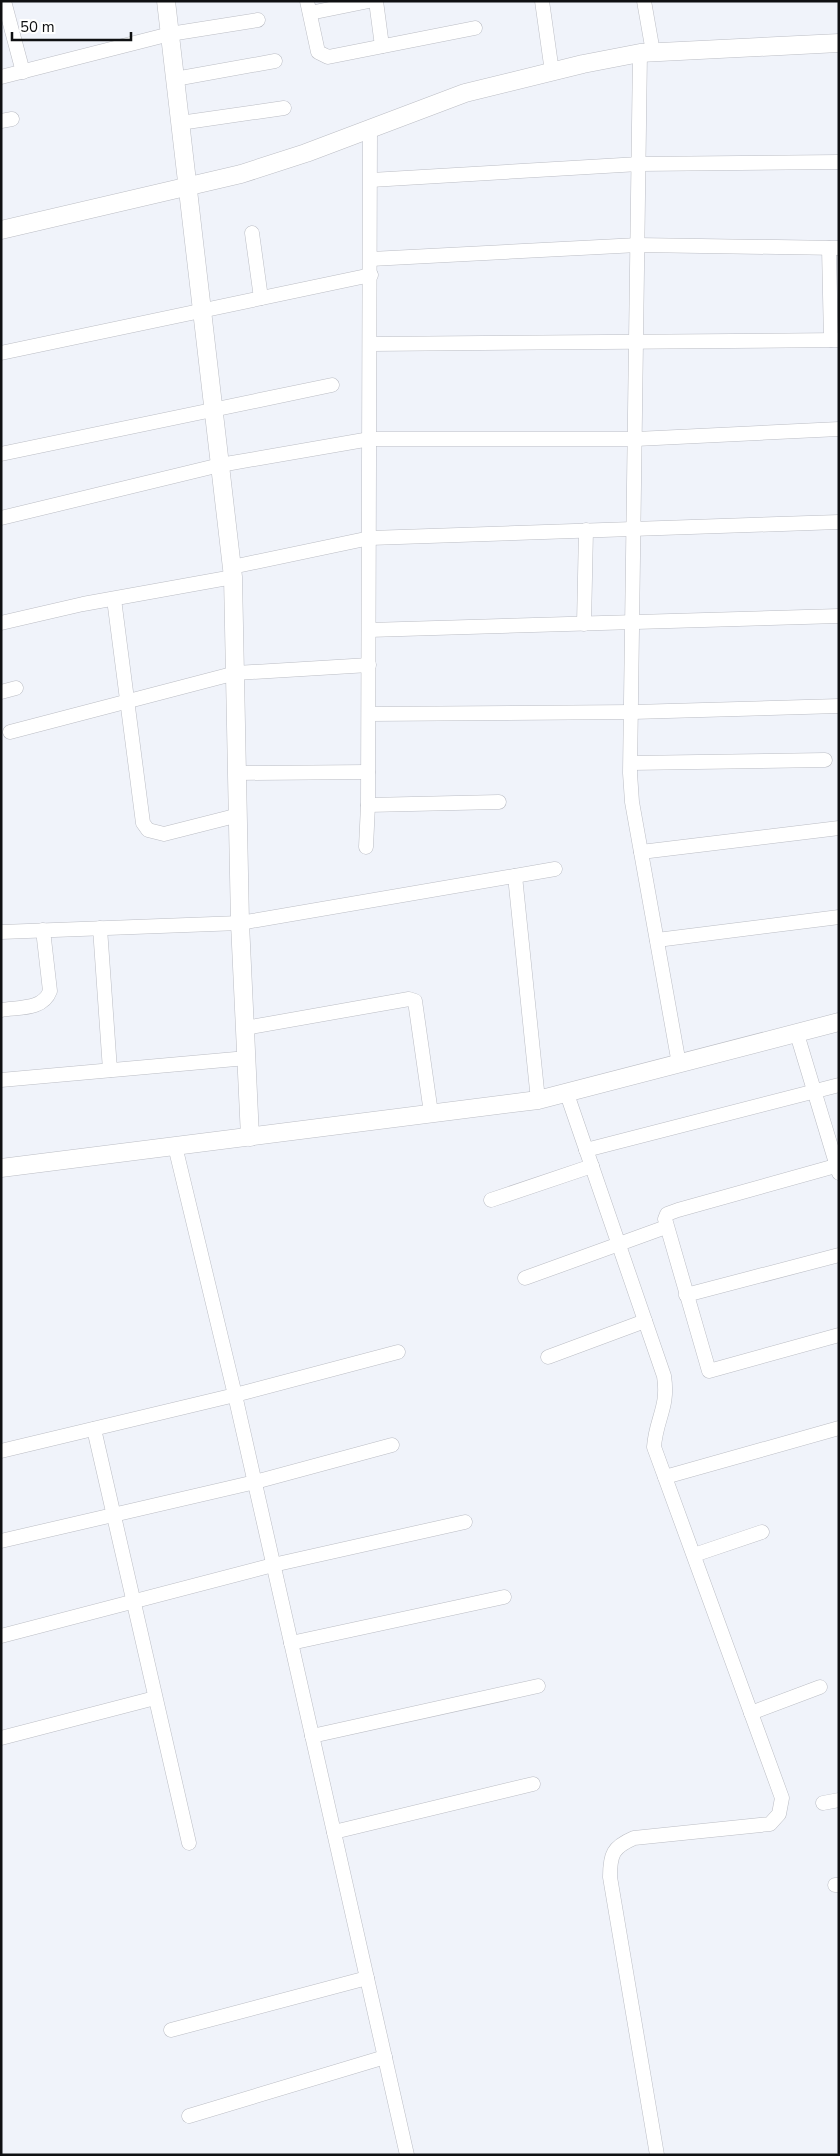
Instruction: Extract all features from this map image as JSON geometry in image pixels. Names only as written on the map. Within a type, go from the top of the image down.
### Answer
[{"type":"street","points":[[4,1],[23,72]]},
{"type":"street","points":[[166,1],[232,572],[236,673],[240,923],[250,1137]]},
{"type":"street","points":[[369,1],[308,7],[318,52],[322,56],[328,57],[475,28]]},
{"type":"street","points":[[376,1],[382,46]]},
{"type":"street","points":[[542,1],[552,72]]},
{"type":"street","points":[[644,1],[646,52],[638,245],[632,802],[679,1064]]},
{"type":"street","points":[[1,77],[170,34],[258,20]]},
{"type":"street","points":[[1,230],[241,174],[306,153],[465,93],[552,72],[646,52],[839,43]]},
{"type":"street","points":[[175,79],[275,60]]},
{"type":"street","points":[[180,123],[284,108]]},
{"type":"street","points":[[366,848],[370,538],[370,128]]},
{"type":"street","points":[[371,180],[640,164],[839,162]]},
{"type":"street","points":[[252,233],[261,298]]},
{"type":"street","points":[[371,258],[638,245],[834,248],[835,340],[371,344]]},
{"type":"street","points":[[1,354],[371,275]]},
{"type":"street","points":[[1,454],[332,385]]},
{"type":"street","points":[[1,518],[220,465],[370,439],[636,440],[839,429]]},
{"type":"street","points":[[1,623],[232,572],[370,538],[839,522]]},
{"type":"street","points":[[584,624],[586,530]]},
{"type":"street","points":[[114,599],[126,702],[144,823],[148,830],[164,834],[239,815]]},
{"type":"street","points":[[369,630],[839,616]]},
{"type":"street","points":[[10,732],[236,673],[369,665]]},
{"type":"street","points":[[1,692],[16,688]]},
{"type":"street","points":[[369,714],[632,712],[839,706]]},
{"type":"street","points":[[631,763],[825,760]]},
{"type":"street","points":[[238,773],[368,772]]},
{"type":"street","points":[[368,805],[499,802]]},
{"type":"street","points":[[641,852],[839,828]]},
{"type":"street","points":[[1,932],[240,923],[555,869]]},
{"type":"street","points":[[515,876],[538,1100]]},
{"type":"street","points":[[657,940],[839,917]]},
{"type":"street","points":[[100,928],[110,1070]]},
{"type":"street","points":[[1,1010],[38,1005],[46,1000],[50,991],[43,930]]},
{"type":"street","points":[[245,1028],[409,999],[415,1000],[431,1114]]},
{"type":"street","points":[[1,1168],[538,1100],[839,1022]]},
{"type":"street","points":[[796,1034],[838,1168],[678,1210],[667,1214],[665,1219],[666,1227],[709,1371],[839,1334]]},
{"type":"street","points":[[1,1080],[247,1058]]},
{"type":"street","points":[[586,1150],[839,1085]]},
{"type":"street","points":[[567,1094],[664,1376],[667,1394],[663,1412],[655,1430],[654,1447],[782,1798],[779,1814],[770,1824],[634,1838],[619,1845],[610,1860],[610,1877],[657,2155]]},
{"type":"street","points":[[175,1146],[235,1395],[407,2155]]},
{"type":"street","points":[[492,1200],[592,1166]]},
{"type":"street","points":[[525,1278],[666,1227]]},
{"type":"street","points":[[686,1295],[839,1255]]},
{"type":"street","points":[[548,1357],[645,1321]]},
{"type":"street","points":[[1,1451],[235,1395],[398,1352]]},
{"type":"street","points":[[666,1477],[839,1428]]},
{"type":"street","points":[[94,1429],[189,1843]]},
{"type":"street","points":[[1,1541],[255,1482],[392,1445]]},
{"type":"street","points":[[1,1636],[273,1565],[466,1522]]},
{"type":"street","points":[[694,1555],[762,1532]]},
{"type":"street","points":[[291,1643],[504,1597]]},
{"type":"street","points":[[312,1736],[538,1686]]},
{"type":"street","points":[[751,1713],[820,1687]]},
{"type":"street","points":[[1,1738],[155,1698]]},
{"type":"street","points":[[334,1832],[533,1784]]},
{"type":"street","points":[[823,1802],[839,1800]]},
{"type":"street","points":[[171,2030],[367,1978]]},
{"type":"street","points":[[189,2116],[385,2057]]}]
